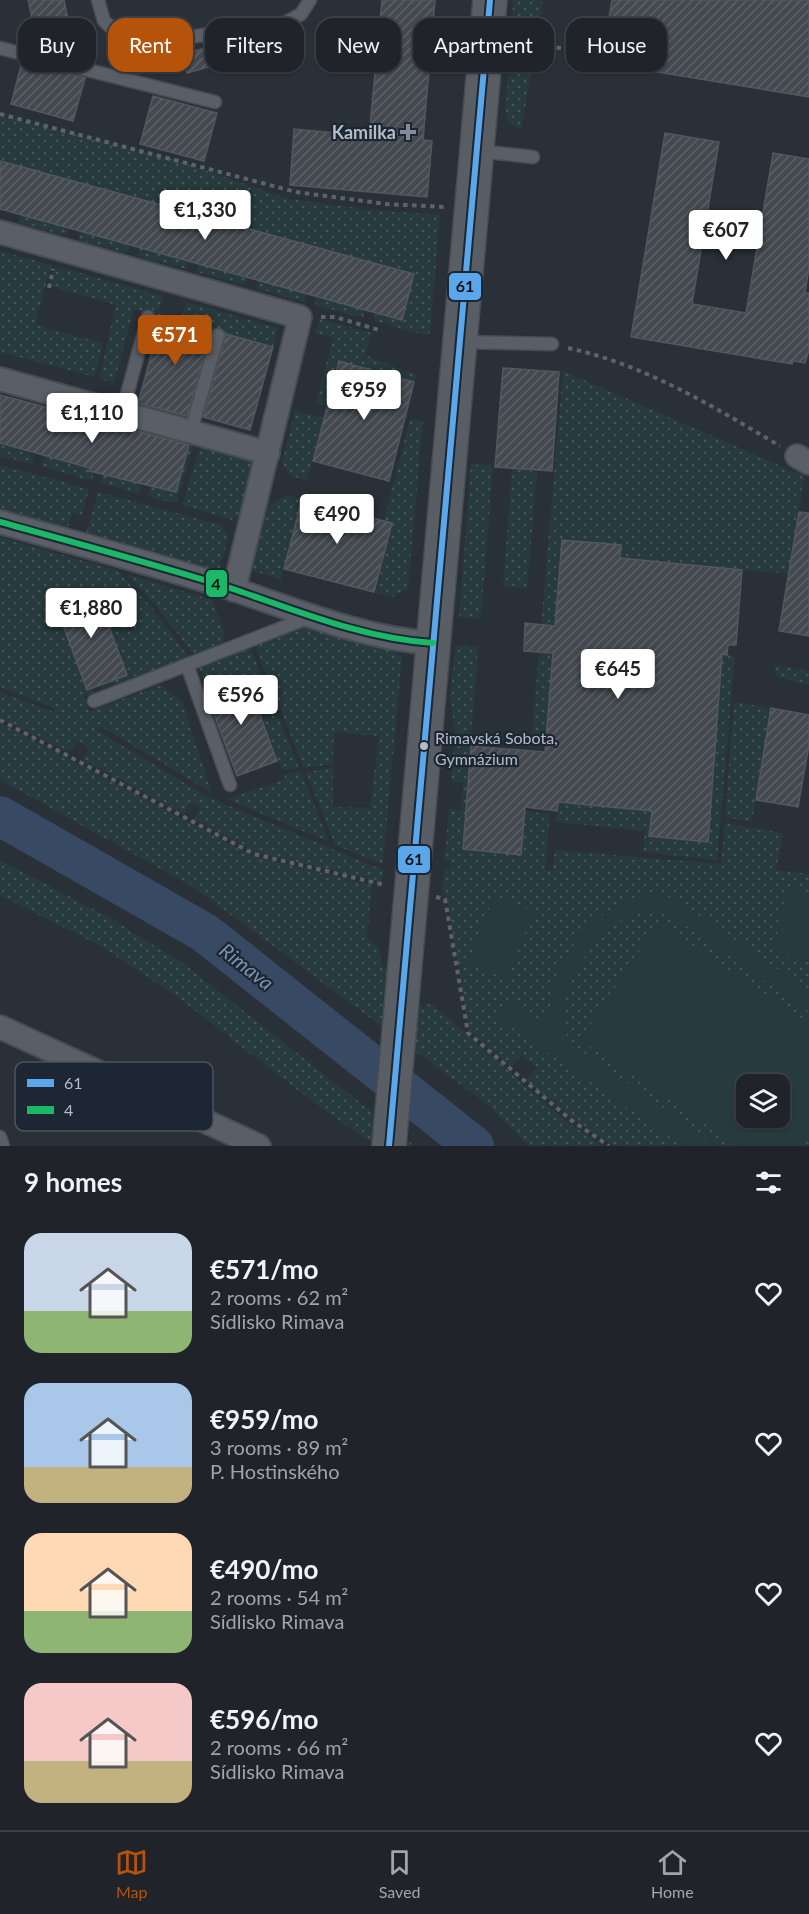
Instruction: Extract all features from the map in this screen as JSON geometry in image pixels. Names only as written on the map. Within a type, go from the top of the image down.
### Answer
[{"type":"street","points":[[389,1146],[490,0]]},
{"type":"street","points":[[0,232],[300,316],[234,590]]},
{"type":"street","points":[[0,379],[268,453]]},
{"type":"street","points":[[0,522],[234,590],[311,617],[406,641],[433,643]]},
{"type":"street","points":[[0,1027],[72,1062]]},
{"type":"street","points":[[213,1130],[242,1144]]},
{"type":"lane","points":[[98,0],[104,21],[116,32],[149,43],[285,23],[301,14],[310,0]]},
{"type":"lane","points":[[0,48],[215,102]]},
{"type":"lane","points":[[476,151],[533,157]]},
{"type":"lane","points":[[122,413],[148,317]]},
{"type":"lane","points":[[191,431],[218,334]]},
{"type":"lane","points":[[460,342],[552,344]]},
{"type":"lane","points":[[94,701],[311,617]]},
{"type":"lane","points":[[187,665],[230,785]]},
{"type":"lane","points":[[0,1137],[3,1146]]},
{"type":"path","points":[[0,114],[296,192],[386,204],[445,207]]},
{"type":"path","points":[[300,316],[334,318],[379,330]]},
{"type":"path","points":[[552,344],[600,355],[661,379],[721,409],[803,459]]},
{"type":"path","points":[[0,720],[254,854],[387,885]]},
{"type":"path","points":[[432,896],[445,899],[468,1034],[571,1120],[609,1146]]},
{"type":"green space","points":[[513,0],[543,0],[540,18],[512,18]]},
{"type":"green space","points":[[509,72],[531,72],[521,131],[508,122],[505,114]]},
{"type":"green space","points":[[0,115],[175,160],[289,199],[373,210],[440,215],[430,333],[425,335],[374,321],[376,312],[402,319],[414,274],[0,161]]},
{"type":"green space","points":[[21,214],[66,227],[69,230],[67,236],[19,223]]},
{"type":"green space","points":[[80,231],[126,243],[129,246],[127,253],[78,240]]},
{"type":"green space","points":[[140,247],[185,260],[188,263],[186,269],[137,256]]},
{"type":"green space","points":[[0,251],[51,265],[35,325],[103,343],[95,377],[0,352]]},
{"type":"green space","points":[[199,263],[245,276],[247,279],[245,285],[196,272]]},
{"type":"green space","points":[[55,266],[163,296],[159,311],[182,318],[186,302],[278,328],[273,347],[134,309],[114,383],[99,379],[116,305],[50,286]]},
{"type":"green space","points":[[258,280],[304,292],[306,296],[304,302],[256,288]]},
{"type":"green space","points":[[317,296],[363,308],[364,318],[315,305]]},
{"type":"green space","points":[[320,319],[372,333],[365,355],[417,375],[414,382],[339,361],[327,406],[316,403],[333,338],[315,333]]},
{"type":"green space","points":[[563,371],[804,476],[789,574],[620,558],[555,626],[541,625]]},
{"type":"green space","points":[[295,411],[323,418],[307,480],[290,476],[282,462]]},
{"type":"green space","points":[[410,419],[423,421],[408,588],[394,597],[376,593],[392,523],[384,521]]},
{"type":"green space","points":[[161,434],[190,441],[193,447],[176,503],[148,497]]},
{"type":"green space","points":[[0,443],[30,452],[34,455],[32,464],[0,456]]},
{"type":"green space","points":[[201,444],[253,459],[256,464],[242,514],[232,520],[182,505]]},
{"type":"green space","points":[[44,456],[90,468],[89,471],[94,472],[92,481],[41,467]]},
{"type":"green space","points":[[471,464],[493,466],[481,619],[459,617]]},
{"type":"green space","points":[[0,465],[89,489],[82,515],[73,512],[68,528],[0,509]]},
{"type":"green space","points":[[512,468],[537,472],[527,588],[503,586]]},
{"type":"green space","points":[[103,472],[137,481],[141,485],[139,494],[101,483]]},
{"type":"green space","points":[[98,492],[221,525],[228,538],[219,571],[86,534]]},
{"type":"green space","points":[[287,495],[302,499],[281,579],[256,572],[252,568],[269,506]]},
{"type":"green space","points":[[0,537],[118,571],[152,608],[189,657],[103,688],[102,684],[127,675],[95,589],[89,591],[87,587],[78,590],[79,594],[55,603],[87,690],[92,688],[94,692],[84,696],[89,712],[160,685],[182,701],[212,793],[102,727],[96,730],[210,798],[383,870],[382,882],[256,852],[195,819],[200,808],[190,803],[184,814],[83,759],[90,748],[77,741],[70,752],[0,718],[0,692],[54,712],[52,707],[0,687]]},
{"type":"green space","points":[[126,574],[212,600],[224,632],[224,642],[194,655],[157,607]]},
{"type":"green space","points":[[307,626],[390,648],[402,657],[383,865],[335,845],[306,772],[333,768],[333,807],[370,808],[379,736],[334,732],[333,764],[304,768],[255,646]]},
{"type":"green space","points":[[456,645],[478,647],[463,849],[520,855],[525,811],[550,814],[545,871],[552,871],[555,850],[721,864],[725,823],[783,833],[776,870],[809,874],[809,1146],[614,1146],[571,1117],[526,1080],[537,1067],[522,1055],[511,1066],[469,1031],[447,896],[442,895],[444,868],[450,869],[450,861],[444,861],[449,809],[461,810],[463,783],[451,781],[455,734],[450,696]]},
{"type":"green space","points":[[250,647],[299,768],[282,770],[245,675],[240,677],[238,673],[229,676],[230,680],[207,689],[199,667]]},
{"type":"green space","points":[[539,652],[553,653],[546,745],[531,743]]},
{"type":"green space","points":[[722,654],[735,656],[717,860],[643,852],[645,831],[556,822],[558,802],[652,811],[649,836],[708,842]]},
{"type":"green space","points":[[775,665],[809,671],[809,685],[778,677],[774,672]]},
{"type":"green space","points":[[734,702],[771,708],[752,822],[725,817]]},
{"type":"green space","points":[[0,723],[252,856],[372,885],[367,937],[379,949],[382,967],[391,968],[425,1011],[426,1004],[433,1005],[567,1122],[603,1146],[529,1146],[488,1105],[193,887],[0,780]]},
{"type":"green space","points":[[301,772],[329,842],[227,799],[285,779],[284,774]]},
{"type":"green space","points":[[0,860],[114,920],[188,967],[415,1146],[382,1146],[366,1139],[313,1102],[176,996],[99,945],[0,895]]},
{"type":"green space","points":[[787,887],[809,892],[809,962],[773,954]]},
{"type":"green space","points":[[648,893],[674,898],[809,991],[809,1012],[666,912],[644,912],[621,921],[600,938],[583,960],[570,985],[564,1010],[566,1031],[577,1048],[719,1146],[683,1146],[497,1017],[508,1000],[539,1022],[545,1020],[551,1010],[553,989],[559,972],[576,941],[587,928],[615,907]]},
{"type":"green space","points":[[494,896],[533,912],[507,979],[468,964]]},
{"type":"green space","points":[[658,923],[809,1023],[809,1136],[802,1146],[738,1146],[580,1040]]},
{"type":"building","points":[[28,0],[64,0],[68,18],[32,18]]},
{"type":"building","points":[[382,0],[435,0],[433,18],[413,18],[413,72],[429,72],[423,140],[432,141],[427,197],[290,185],[294,129],[369,136],[375,72],[401,72],[401,18],[380,18]]},
{"type":"building","points":[[612,0],[809,0],[809,97],[657,72],[667,72],[667,18],[609,18]]},
{"type":"building","points":[[205,48],[205,68],[193,71],[193,51]]},
{"type":"building","points":[[19,72],[61,72],[85,78],[73,121],[11,104]]},
{"type":"building","points":[[153,96],[217,113],[204,161],[140,144]]},
{"type":"building","points":[[665,133],[719,142],[692,304],[746,313],[773,153],[809,159],[809,267],[805,293],[809,293],[809,350],[805,363],[793,361],[792,364],[631,337]]},
{"type":"building","points":[[0,161],[414,274],[402,320],[0,209]]},
{"type":"building","points":[[162,316],[212,330],[187,416],[138,403]]},
{"type":"building","points":[[226,334],[273,347],[250,430],[203,417]]},
{"type":"building","points":[[339,361],[414,382],[389,481],[313,461]]},
{"type":"building","points":[[503,368],[559,372],[552,471],[495,467]]},
{"type":"building","points":[[0,395],[189,445],[176,492],[89,471],[90,468],[0,443]]},
{"type":"building","points":[[303,495],[329,501],[328,506],[392,523],[374,592],[284,569]]},
{"type":"building","points":[[799,512],[809,513],[809,636],[779,631]]},
{"type":"building","points":[[562,540],[621,545],[620,558],[742,570],[736,645],[728,645],[727,655],[722,654],[708,842],[649,836],[652,811],[558,802],[557,811],[525,807],[521,855],[463,849],[471,746],[545,752],[553,653],[524,651],[525,623],[555,626]]},
{"type":"building","points":[[95,589],[127,675],[87,690],[55,603]]},
{"type":"building","points":[[245,675],[277,761],[237,776],[205,690]]},
{"type":"building","points":[[771,708],[809,715],[809,745],[798,807],[756,800]]},
{"type":"waterway","name":"Rimava","points":[[0,816],[205,933],[474,1146]]},
{"type":"transit line","name":"61","points":[[389,1146],[490,0]]},
{"type":"transit line","name":"4","points":[[0,522],[207,581],[358,630],[433,643]]},
{"type":"place","name":"Kamilka","points":[[408,132]]},
{"type":"place","name":"Rimavská Sobota, Gymnázium","points":[[424,746]]}]
